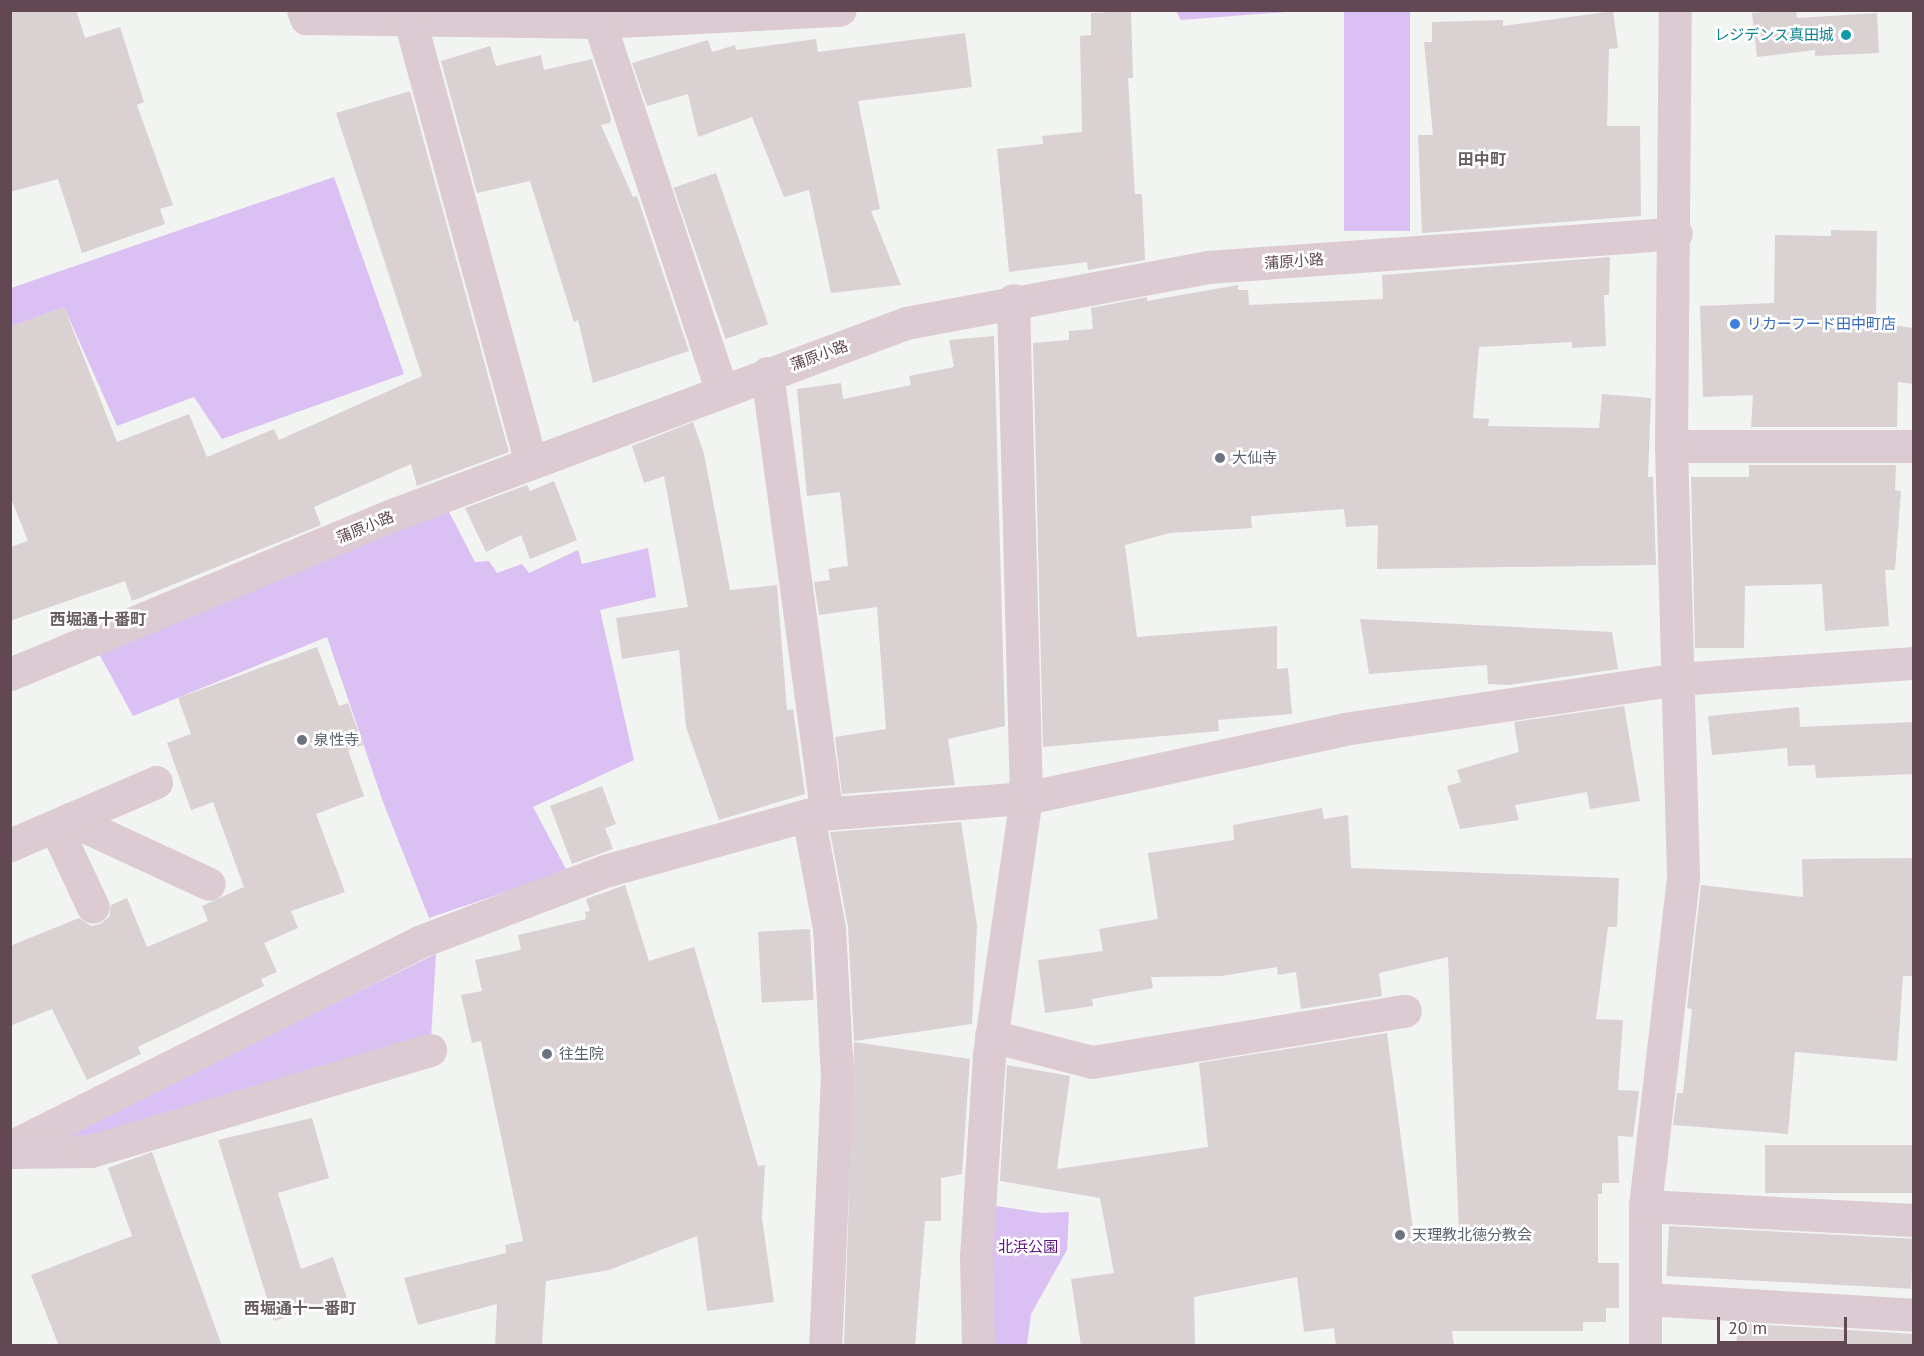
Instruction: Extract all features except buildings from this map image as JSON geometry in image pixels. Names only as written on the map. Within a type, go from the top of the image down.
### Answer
[{"type":"street","points":[[303,10],[306,18],[409,17],[599,22],[840,10]]},
{"type":"street","points":[[1645,1346],[1647,1299],[1645,1206],[1683,876],[1671,446],[1677,233],[1675,10]]},
{"type":"street","points":[[409,17],[531,462]]},
{"type":"street","points":[[599,22],[721,389]]},
{"type":"street","name":"蒲原小路","points":[[10,674],[531,462],[721,389],[906,323],[1013,300],[1207,267],[1677,233]]},
{"type":"street","points":[[978,1346],[976,1256],[991,1036],[1026,798],[1013,300]]},
{"type":"street","points":[[767,373],[829,928],[837,1075],[825,1346]]},
{"type":"street","points":[[1671,446],[1914,446]]},
{"type":"street","points":[[10,1147],[418,942],[608,870],[817,813],[1026,798],[1344,729],[1678,679],[1914,663]]},
{"type":"street","points":[[10,845],[156,782]]},
{"type":"street","points":[[62,823],[209,884]]},
{"type":"street","points":[[62,823],[93,907]]},
{"type":"street","points":[[991,1036],[1092,1062],[1405,1011]]},
{"type":"street","points":[[10,1152],[91,1151],[430,1050]]},
{"type":"street","points":[[1645,1206],[1914,1220]]},
{"type":"street","points":[[1647,1299],[1914,1315]]},
{"type":"green space","points":[[1176,11],[1299,11],[1181,20]]},
{"type":"green space","points":[[1344,11],[1410,11],[1410,231],[1344,231]]},
{"type":"green space","points":[[334,177],[404,374],[222,439],[194,397],[117,426],[64,307],[11,327],[11,288]]},
{"type":"green space","points":[[446,506],[475,562],[489,561],[497,573],[522,564],[529,573],[578,550],[582,564],[648,548],[656,597],[600,610],[634,760],[533,807],[567,871],[429,918],[383,802],[327,637],[133,716],[98,652]]},
{"type":"green space","points":[[436,954],[431,1038],[72,1147],[68,1133]]},
{"type":"green space","name":"北浜公園","points":[[990,1205],[1042,1213],[1069,1212],[1067,1250],[1031,1314],[1027,1345],[993,1345]]},
{"type":"place","name":"レジデンス真田城","points":[[1846,35]]},
{"type":"place","name":"リカーフード田中町店","points":[[1735,324]]},
{"type":"place","name":"大仙寺","points":[[1220,458]]},
{"type":"place","name":"泉性寺","points":[[302,740]]},
{"type":"place","name":"往生院","points":[[547,1054]]},
{"type":"place","name":"天理教北徳分教会","points":[[1400,1235]]},
{"type":"district","name":"田中町","points":[[1482,159]]},
{"type":"district","name":"西堀通十番町","points":[[98,619]]},
{"type":"district","name":"西堀通十一番町","points":[[300,1308]]}]
